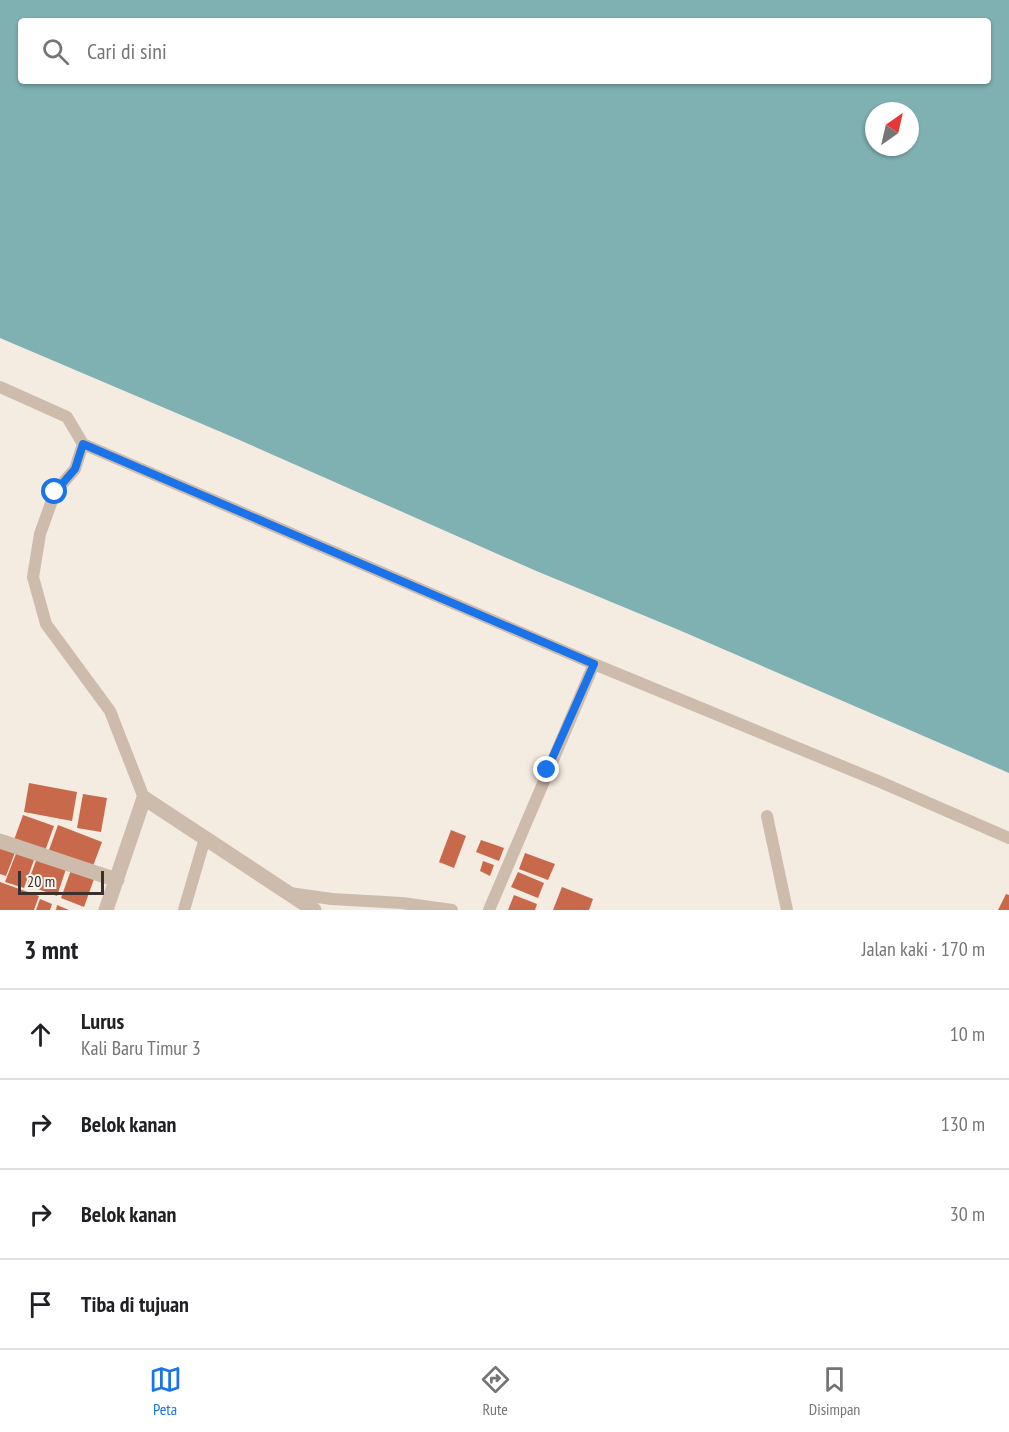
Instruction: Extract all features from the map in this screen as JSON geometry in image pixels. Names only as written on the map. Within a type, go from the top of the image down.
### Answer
[{"type":"street","points":[[106,910],[144,798],[314,910]]},
{"type":"street","points":[[0,841],[117,880]]},
{"type":"lane","points":[[0,387],[67,417],[83,444],[594,664],[878,781],[1009,838]]},
{"type":"lane","points":[[83,444],[75,469],[55,492],[40,534],[33,577],[46,624],[110,711],[144,798]]},
{"type":"lane","points":[[489,910],[594,664]]},
{"type":"lane","points":[[767,816],[787,910]]},
{"type":"lane","points":[[184,910],[205,838]]},
{"type":"lane","points":[[288,893],[332,899],[402,903],[452,910]]},
{"type":"water","points":[[0,0],[1009,0],[1009,773],[679,630],[534,570],[228,435],[0,338]]},
{"type":"building","points":[[29,783],[77,792],[72,821],[24,812]]},
{"type":"building","points":[[83,794],[107,798],[101,832],[77,828]]},
{"type":"building","points":[[23,815],[54,826],[45,851],[14,840]]},
{"type":"building","points":[[58,825],[102,842],[93,866],[49,850]]},
{"type":"building","points":[[451,830],[466,836],[454,868],[439,862]]},
{"type":"building","points":[[481,840],[504,848],[499,861],[476,852]]},
{"type":"building","points":[[0,844],[16,850],[6,876],[0,874]]},
{"type":"building","points":[[17,851],[35,857],[24,888],[5,882]]},
{"type":"building","points":[[525,853],[555,864],[548,880],[519,869]]},
{"type":"building","points":[[37,858],[66,869],[57,896],[27,885]]},
{"type":"building","points":[[483,861],[494,865],[490,876],[480,871]]},
{"type":"building","points":[[71,870],[94,879],[84,907],[61,898]]},
{"type":"building","points":[[518,872],[544,883],[538,898],[511,887]]},
{"type":"building","points":[[0,882],[39,896],[34,910],[0,910]]},
{"type":"building","points":[[562,887],[593,899],[589,910],[553,910]]},
{"type":"building","points":[[1006,894],[1009,895],[1009,910],[998,910]]},
{"type":"building","points":[[514,895],[537,904],[535,910],[508,910]]},
{"type":"building","points":[[40,899],[52,904],[50,910],[36,910]]},
{"type":"building","points":[[57,905],[69,910],[56,910]]},
{"type":"route","points":[[55,492],[75,469],[83,444],[594,664],[547,770]]}]
